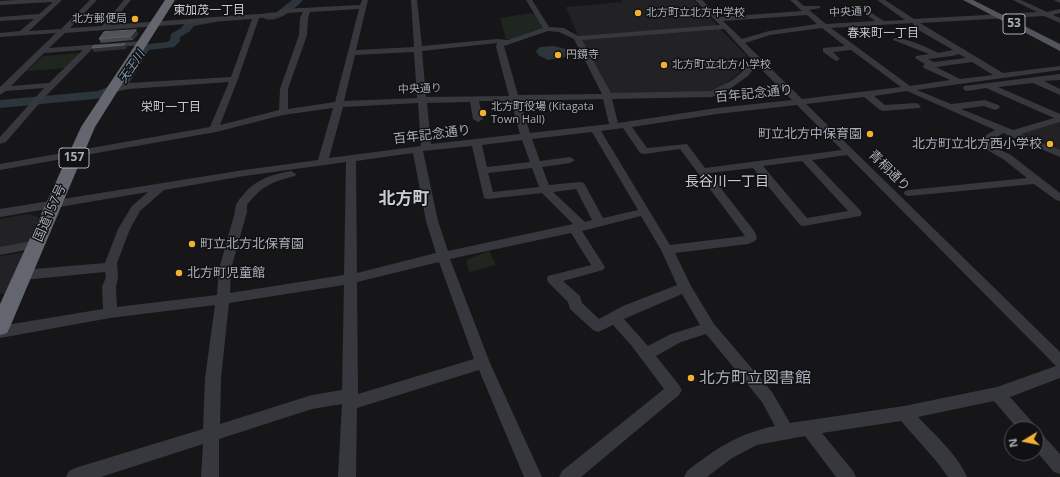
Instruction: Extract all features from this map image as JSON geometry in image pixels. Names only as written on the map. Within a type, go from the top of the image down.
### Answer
[{"type":"highway","name":"国道157号","points":[[0,327],[88,127],[170,0]]},
{"type":"main road","name":"53","points":[[967,0],[1060,44]]},
{"type":"main road","name":"53","points":[[974,0],[1060,48]]},
{"type":"street","points":[[1,2],[52,0]]},
{"type":"street","points":[[21,34],[59,0]]},
{"type":"street","points":[[1,91],[60,31],[94,0]]},
{"type":"street","points":[[104,28],[128,0]]},
{"type":"street","points":[[414,0],[422,100],[422,149],[432,221],[450,278],[483,363],[533,477]]},
{"type":"street","points":[[529,0],[547,29]]},
{"type":"street","name":"青桐通り","points":[[698,0],[1060,361]]},
{"type":"street","points":[[793,0],[823,26],[907,88],[1060,154]]},
{"type":"street","points":[[880,0],[914,21],[918,26],[1000,75]]},
{"type":"street","points":[[1016,0],[1060,21]]},
{"type":"street","points":[[0,36],[154,25],[190,20],[278,15],[283,11],[364,3],[339,104],[324,153],[323,162]]},
{"type":"street","points":[[718,20],[804,10],[818,6]]},
{"type":"street","points":[[861,8],[881,22]]},
{"type":"street","points":[[283,112],[284,89],[303,35],[304,18],[308,9]]},
{"type":"street","name":"中央通り","points":[[741,42],[777,31],[823,26],[1047,14],[1060,11]]},
{"type":"street","points":[[0,19],[41,16]]},
{"type":"street","points":[[214,129],[234,79],[256,16]]},
{"type":"street","points":[[685,287],[628,310],[598,326],[575,305],[575,300],[553,279],[600,267],[578,227],[545,189],[515,98],[500,45],[547,29],[561,30],[577,38],[726,27]]},
{"type":"street","points":[[577,38],[607,95],[614,126]]},
{"type":"street","points":[[897,40],[921,49],[925,49],[937,56]]},
{"type":"street","points":[[352,53],[417,49],[496,41],[507,42]]},
{"type":"street","points":[[741,42],[746,44],[773,72],[774,76]]},
{"type":"street","points":[[41,51],[142,43]]},
{"type":"street","points":[[0,141],[3,140],[40,97],[90,47]]},
{"type":"street","points":[[836,59],[826,50],[852,48]]},
{"type":"street","points":[[933,65],[919,58],[952,54],[960,50]]},
{"type":"street","points":[[958,81],[926,66],[975,59]]},
{"type":"street","name":"中央通り","points":[[0,167],[75,155],[214,129],[283,112],[339,104],[422,100],[607,95],[682,96],[712,94],[723,90],[749,70],[752,65],[760,63]]},
{"type":"street","name":"百年記念通り","points":[[0,213],[244,173],[323,162],[476,142],[626,125],[717,111],[866,94],[1060,68]]},
{"type":"street","points":[[919,94],[1060,77]]},
{"type":"street","points":[[112,89],[129,86],[234,79]]},
{"type":"street","points":[[1033,80],[1060,92]]},
{"type":"street","points":[[1,91],[53,85]]},
{"type":"street","points":[[988,86],[1060,118]]},
{"type":"street","points":[[712,94],[717,111]]},
{"type":"street","points":[[866,94],[883,108],[916,106]]},
{"type":"street","points":[[474,99],[478,120]]},
{"type":"street","points":[[949,107],[985,103],[995,108]]},
{"type":"street","points":[[1060,118],[1006,132],[987,139],[985,142],[985,146],[1007,157],[1060,198]]},
{"type":"street","points":[[626,125],[644,151],[683,146],[751,235],[751,238],[748,240],[667,250]]},
{"type":"street","points":[[595,128],[667,250],[685,287],[709,328],[767,397],[786,431]]},
{"type":"street","points":[[476,142],[488,196],[580,185],[599,222]]},
{"type":"street","points":[[703,171],[850,152]]},
{"type":"street","points":[[756,164],[804,222],[856,213],[805,158]]},
{"type":"street","points":[[348,477],[350,399],[351,159]]},
{"type":"street","points":[[482,170],[570,160]]},
{"type":"street","points":[[210,477],[210,435],[213,378],[223,299],[225,269],[241,205],[253,190],[267,180],[313,171]]},
{"type":"street","points":[[909,193],[1036,180]]},
{"type":"street","points":[[110,313],[109,287],[112,277],[111,263],[124,230],[136,209],[160,187]]},
{"type":"street","points":[[0,332],[110,313],[223,299],[351,279],[443,256],[478,243],[542,236],[644,212]]},
{"type":"street","points":[[0,250],[37,244]]},
{"type":"street","points":[[23,275],[111,267]]},
{"type":"street","points":[[568,477],[674,390],[636,341],[614,317]]},
{"type":"street","points":[[647,355],[656,347],[686,333],[709,328]]},
{"type":"street","points":[[75,477],[312,402],[350,399],[483,363]]},
{"type":"street","points":[[693,477],[726,452],[754,438],[808,427],[904,413],[997,394],[1014,390],[1060,371]]},
{"type":"street","points":[[997,394],[1021,421]]},
{"type":"street","points":[[904,413],[943,456],[958,477]]},
{"type":"street","points":[[808,427],[828,455],[847,477]]},
{"type":"street","points":[[1044,448],[1060,466]]},
{"type":"shaded area","name":"北方町立北方中学校","points":[[621,0],[694,0],[716,24],[716,26],[578,36],[566,7],[622,2]]},
{"type":"shaded area","points":[[530,13],[535,14],[543,28],[542,30],[515,39],[506,39],[500,18]]},
{"type":"shaded area","name":"北方町立北方小学校","points":[[720,29],[748,57],[728,59],[740,72],[720,88],[706,92],[614,94],[608,92],[580,39]]},
{"type":"shaded area","points":[[553,46],[567,49],[570,56],[548,60],[538,55],[536,51],[540,47]]},
{"type":"shaded area","points":[[82,53],[67,68],[27,71],[43,56]]},
{"type":"shaded area","points":[[725,61],[731,69],[708,70],[702,63]]},
{"type":"shaded area","name":"北方町立北方西小学校","points":[[1060,122],[1060,152],[1019,134]]},
{"type":"shaded area","points":[[28,214],[42,218],[28,243],[0,248],[0,219]]},
{"type":"shaded area","points":[[489,251],[496,265],[469,272],[466,260]]},
{"type":"shaded area","points":[[28,252],[10,292],[0,294],[0,256]]},
{"type":"building","points":[[136,30],[131,36],[99,39],[104,32]]},
{"type":"building","points":[[125,44],[124,45],[92,48],[93,46]]},
{"type":"waterway","name":"天王川","points":[[266,16],[280,15],[298,0]]},
{"type":"waterway","name":"天王川","points":[[0,104],[100,95],[122,85],[145,47],[170,45],[175,41],[175,36],[185,30],[191,23],[212,20]]},
{"type":"place","name":"北方町立北方中学校","points":[[638,13]]},
{"type":"place","name":"北方郵便局","points":[[135,19]]},
{"type":"place","name":"円鏡寺","points":[[558,55]]},
{"type":"place","name":"北方町立北方小学校","points":[[664,65]]},
{"type":"place","name":"北方町役場 (Kitagata Town Hall)","points":[[483,113]]},
{"type":"place","name":"町立北方中保育園","points":[[870,134]]},
{"type":"place","name":"北方町立北方西小学校","points":[[1050,144]]},
{"type":"place","name":"町立北方北保育園","points":[[192,244]]},
{"type":"place","name":"北方町児童館","points":[[179,273]]},
{"type":"place","name":"北方町立図書館","points":[[691,378]]},
{"type":"district","name":"東加茂一丁目","points":[[209,11]]},
{"type":"district","name":"春来町一丁目","points":[[883,34]]},
{"type":"district","name":"栄町一丁目","points":[[171,108]]},
{"type":"district","name":"長谷川一丁目","points":[[727,182]]},
{"type":"district","name":"北方町","points":[[404,199]]}]
